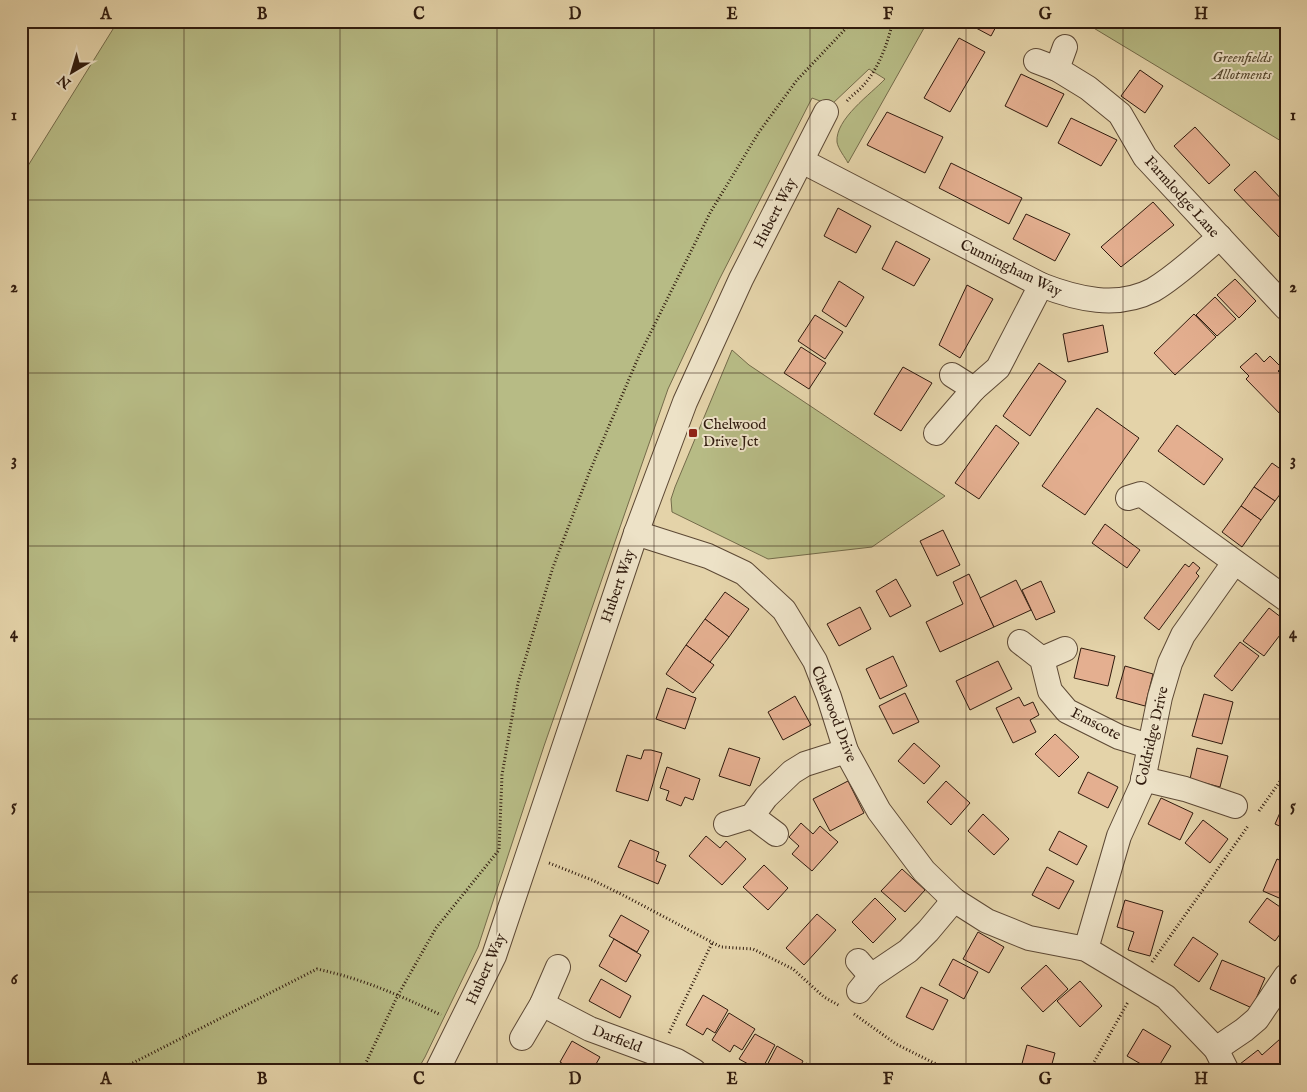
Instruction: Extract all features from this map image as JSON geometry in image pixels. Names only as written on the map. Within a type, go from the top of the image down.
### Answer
[{"type":"street","name":"Farmlodge Lane","points":[[1065,47],[1046,65],[1088,88],[1120,114],[1145,157],[1286,308]]},
{"type":"street","name":"Hubert Way","points":[[437,1071],[494,956],[636,533],[672,435],[712,340],[826,112]]},
{"type":"street","name":"Cunningham Way","points":[[802,160],[1041,285],[1067,295],[1095,300],[1123,299],[1152,290],[1176,274],[1220,238]]},
{"type":"street","points":[[936,433],[974,389],[998,368],[1041,285]]},
{"type":"street","points":[[952,375],[974,389]]},
{"type":"street","points":[[1128,498],[1141,494],[1286,599]]},
{"type":"street","name":"Chelwood Drive","points":[[636,533],[708,556],[744,573],[784,610],[815,661],[829,697],[846,751],[878,811],[924,871],[954,900],[988,921],[1030,938],[1086,949],[1166,997],[1216,1049],[1227,1071]]},
{"type":"street","name":"Coldridge Drive","points":[[1086,949],[1119,836],[1136,800],[1143,779],[1149,746],[1170,663],[1182,635],[1234,563]]},
{"type":"street","points":[[1020,642],[1042,659],[1065,648]]},
{"type":"street","name":"Emscote","points":[[1042,659],[1050,691],[1067,711],[1119,737],[1149,746]]},
{"type":"street","points":[[726,824],[752,816],[766,797],[792,772],[805,764],[846,751]]},
{"type":"street","points":[[1143,779],[1185,789],[1248,814]]},
{"type":"street","points":[[752,816],[776,834]]},
{"type":"street","points":[[859,985],[908,951],[954,900]]},
{"type":"street","points":[[522,1038],[542,1004],[558,967]]},
{"type":"street","points":[[1216,1049],[1257,1020],[1286,976]]},
{"type":"street","name":"Darfield","points":[[542,1004],[590,1029],[678,1061],[694,1071]]},
{"type":"path","points":[[362,1071],[398,995],[436,928],[499,850],[502,775],[518,683],[553,567],[638,358],[710,213],[759,132],[796,80],[852,21]]},
{"type":"path","points":[[826,112],[841,108],[862,87],[878,64],[887,46],[893,21]]},
{"type":"path","points":[[1089,1071],[1140,981],[1248,814],[1286,773]]},
{"type":"path","points":[[529,854],[600,884],[721,947],[753,949],[793,969],[824,997],[842,1007]]},
{"type":"path","points":[[659,1054],[712,943]]},
{"type":"path","points":[[117,1071],[317,969],[348,976],[398,995],[460,1025]]},
{"type":"path","points":[[859,985],[896,1044],[950,1071]]},
{"type":"green space","points":[[118,21],[928,21],[848,163],[837,142],[838,133],[848,116],[885,79],[869,69],[831,105],[812,98],[719,280],[668,389],[544,746],[478,947],[417,1071],[21,1071],[21,177]]},
{"type":"green space","name":"Greenfields Allotments","points":[[1082,21],[1286,21],[1286,144]]},
{"type":"green space","points":[[732,350],[749,365],[945,496],[872,547],[768,559],[672,512],[671,499],[675,487]]},
{"type":"building","points":[[963,21],[999,21],[991,36]]},
{"type":"building","points":[[959,38],[985,52],[950,112],[924,98]]},
{"type":"building","points":[[1140,70],[1163,86],[1145,113],[1121,96]]},
{"type":"building","points":[[1021,74],[1064,94],[1047,127],[1005,106]]},
{"type":"building","points":[[887,112],[943,137],[925,173],[867,145]]},
{"type":"building","points":[[1071,118],[1117,140],[1101,166],[1058,143]]},
{"type":"building","points":[[1195,127],[1230,165],[1209,184],[1174,146]]},
{"type":"building","points":[[951,163],[1022,198],[1009,224],[939,188]]},
{"type":"building","points":[[1255,171],[1286,204],[1286,235],[1281,239],[1234,190]]},
{"type":"building","points":[[1153,202],[1174,225],[1121,267],[1101,247]]},
{"type":"building","points":[[838,208],[871,226],[856,253],[824,236]]},
{"type":"building","points":[[1026,214],[1070,234],[1055,261],[1013,239]]},
{"type":"building","points":[[896,241],[930,259],[914,286],[882,269]]},
{"type":"building","points":[[1235,279],[1256,301],[1239,318],[1217,295]]},
{"type":"building","points":[[839,281],[864,297],[846,327],[822,311]]},
{"type":"building","points":[[967,285],[993,299],[960,358],[939,345]]},
{"type":"building","points":[[1215,297],[1236,319],[1217,336],[1196,315]]},
{"type":"building","points":[[1194,314],[1216,337],[1175,375],[1154,353]]},
{"type":"building","points":[[815,315],[843,332],[825,359],[798,341]]},
{"type":"building","points":[[1103,325],[1108,352],[1068,362],[1063,334]]},
{"type":"building","points":[[801,347],[826,363],[809,389],[784,373]]},
{"type":"building","points":[[1256,353],[1264,362],[1270,356],[1282,368],[1278,371],[1286,379],[1286,420],[1246,379],[1249,376],[1240,367]]},
{"type":"building","points":[[1039,363],[1066,381],[1030,436],[1003,416]]},
{"type":"building","points":[[903,367],[932,383],[901,431],[874,414]]},
{"type":"building","points":[[1097,408],[1139,438],[1085,515],[1042,486]]},
{"type":"building","points":[[996,425],[1019,443],[979,499],[955,483]]},
{"type":"building","points":[[1177,425],[1223,459],[1204,485],[1158,451]]},
{"type":"building","points":[[1272,463],[1286,473],[1286,490],[1284,489],[1275,501],[1254,487]]},
{"type":"building","points":[[1254,487],[1275,501],[1261,520],[1241,506]]},
{"type":"building","points":[[1241,506],[1261,520],[1242,547],[1222,532]]},
{"type":"building","points":[[1105,524],[1140,550],[1127,568],[1092,543]]},
{"type":"building","points":[[943,530],[960,565],[937,576],[920,541]]},
{"type":"building","points":[[1193,562],[1200,568],[1196,573],[1199,576],[1159,630],[1144,618],[1185,564],[1189,567]]},
{"type":"building","points":[[969,574],[994,627],[940,652],[926,622],[963,604],[953,582]]},
{"type":"building","points":[[896,579],[911,606],[890,617],[876,591]]},
{"type":"building","points":[[1016,580],[1031,610],[994,627],[980,598]]},
{"type":"building","points":[[1041,581],[1055,612],[1036,620],[1022,590]]},
{"type":"building","points":[[725,592],[749,609],[729,637],[705,619]]},
{"type":"building","points":[[860,607],[871,629],[839,646],[827,624]]},
{"type":"building","points":[[1269,608],[1286,621],[1286,627],[1264,656],[1243,641]]},
{"type":"building","points":[[705,619],[729,637],[710,662],[686,645]]},
{"type":"building","points":[[1240,642],[1259,656],[1232,691],[1214,676]]},
{"type":"building","points":[[686,645],[714,665],[693,693],[666,674]]},
{"type":"building","points":[[1081,648],[1115,656],[1108,686],[1074,678]]},
{"type":"building","points":[[893,656],[907,686],[880,699],[866,669]]},
{"type":"building","points":[[998,661],[1012,689],[970,710],[956,681]]},
{"type":"building","points":[[1125,666],[1153,674],[1145,706],[1116,698]]},
{"type":"building","points":[[667,688],[696,698],[685,729],[656,719]]},
{"type":"building","points":[[905,693],[919,722],[893,734],[879,706]]},
{"type":"building","points":[[1204,694],[1233,702],[1222,744],[1192,736]]},
{"type":"building","points":[[795,696],[811,725],[783,740],[768,712]]},
{"type":"building","points":[[1019,697],[1024,706],[1033,702],[1039,715],[1030,720],[1036,732],[1013,743],[996,708]]},
{"type":"building","points":[[1055,734],[1079,757],[1059,777],[1035,754]]},
{"type":"building","points":[[914,743],[940,766],[924,784],[898,761]]},
{"type":"building","points":[[729,748],[760,758],[750,786],[719,776]]},
{"type":"building","points":[[1197,748],[1228,756],[1220,787],[1190,779]]},
{"type":"building","points":[[644,750],[662,753],[648,801],[616,791],[627,755],[641,759]]},
{"type":"building","points":[[667,767],[700,779],[693,800],[685,797],[681,806],[666,800],[669,791],[660,788]]},
{"type":"building","points":[[1088,772],[1118,787],[1108,808],[1078,793]]},
{"type":"building","points":[[848,781],[864,813],[830,831],[813,799]]},
{"type":"building","points":[[946,781],[970,803],[951,825],[927,802]]},
{"type":"building","points":[[1161,798],[1193,813],[1180,840],[1148,824]]},
{"type":"building","points":[[1286,799],[1286,829],[1275,824]]},
{"type":"building","points":[[983,814],[1009,839],[994,855],[968,831]]},
{"type":"building","points":[[1203,820],[1228,839],[1210,863],[1185,843]]},
{"type":"building","points":[[801,823],[813,834],[820,826],[838,842],[812,871],[792,854],[799,846],[789,837]]},
{"type":"building","points":[[1059,831],[1087,846],[1077,865],[1049,850]]},
{"type":"building","points":[[706,836],[720,848],[726,841],[746,859],[722,885],[689,856]]},
{"type":"building","points":[[630,840],[659,852],[656,861],[666,865],[658,884],[618,867]]},
{"type":"building","points":[[1277,859],[1286,863],[1286,901],[1263,891]]},
{"type":"building","points":[[764,865],[788,888],[768,910],[743,887]]},
{"type":"building","points":[[1047,867],[1074,881],[1059,909],[1032,895]]},
{"type":"building","points":[[902,869],[925,890],[905,912],[881,891]]},
{"type":"building","points":[[875,898],[896,919],[873,943],[852,922]]},
{"type":"building","points":[[1267,898],[1286,911],[1286,926],[1275,941],[1249,922]]},
{"type":"building","points":[[1125,900],[1163,911],[1150,956],[1128,950],[1134,932],[1117,927]]},
{"type":"building","points":[[817,914],[836,930],[804,965],[786,948]]},
{"type":"building","points":[[621,915],[649,931],[637,952],[609,936]]},
{"type":"building","points":[[978,932],[1004,947],[989,973],[963,959]]},
{"type":"building","points":[[1193,937],[1218,954],[1199,982],[1174,965]]},
{"type":"building","points":[[614,939],[641,955],[626,982],[599,966]]},
{"type":"building","points":[[953,959],[978,972],[964,999],[939,985]]},
{"type":"building","points":[[1222,960],[1265,978],[1252,1008],[1210,989]]},
{"type":"building","points":[[1046,965],[1068,989],[1043,1012],[1021,988]]},
{"type":"building","points":[[601,979],[631,996],[620,1018],[589,1001]]},
{"type":"building","points":[[1080,981],[1102,1006],[1080,1027],[1057,1001]]},
{"type":"building","points":[[921,987],[948,1000],[933,1030],[906,1017]]},
{"type":"building","points":[[703,995],[728,1010],[715,1033],[707,1028],[703,1035],[686,1025]]},
{"type":"building","points":[[729,1013],[755,1029],[742,1050],[734,1045],[730,1052],[712,1040]]},
{"type":"building","points":[[1143,1029],[1171,1046],[1156,1071],[1127,1056]]},
{"type":"building","points":[[755,1034],[775,1045],[761,1071],[739,1059]]},
{"type":"building","points":[[1280,1039],[1286,1047],[1286,1071],[1246,1071],[1240,1064],[1258,1050],[1262,1055]]},
{"type":"building","points":[[572,1041],[600,1057],[592,1071],[575,1071],[560,1062]]},
{"type":"building","points":[[1027,1045],[1055,1053],[1050,1071],[1020,1071]]},
{"type":"building","points":[[777,1046],[803,1061],[798,1071],[764,1071]]},
{"type":"building","points":[[806,1063],[820,1071],[801,1071]]},
{"type":"place","name":"Chelwood Drive Jct","points":[[693,433]]}]
